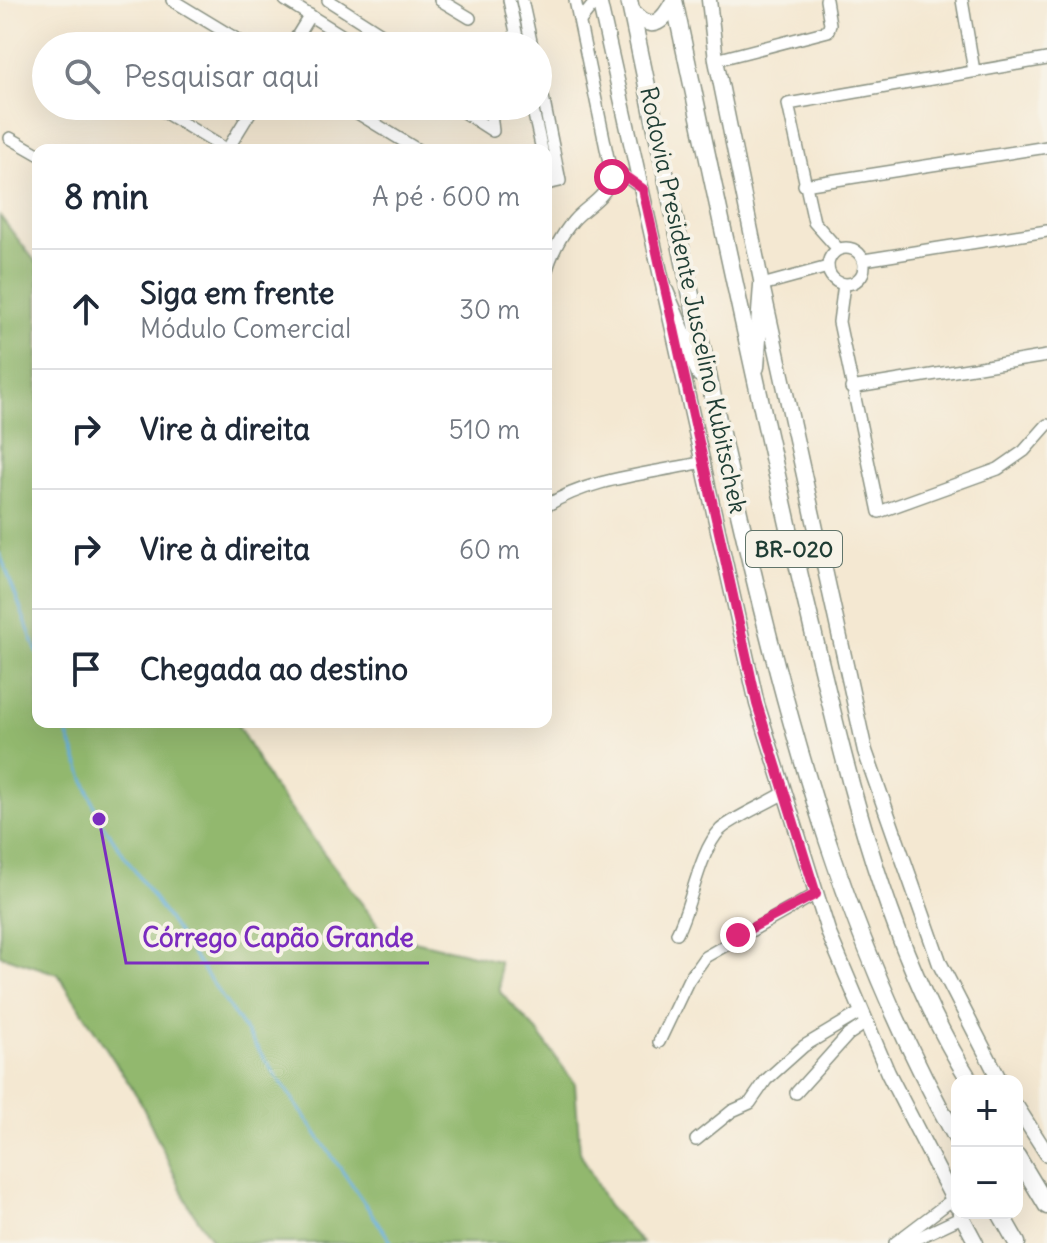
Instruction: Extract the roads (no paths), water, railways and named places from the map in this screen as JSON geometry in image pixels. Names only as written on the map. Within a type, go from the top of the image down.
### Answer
[{"type":"highway","points":[[630,5],[646,24],[655,25],[662,22],[674,0]]},
{"type":"highway","name":"Rodovia Presidente Juscelino Kubitschek","points":[[674,0],[755,385],[838,735],[881,880],[928,999],[967,1075]]},
{"type":"highway","name":"Rodovia Presidente Juscelino Kubitschek","points":[[630,5],[714,408],[790,722],[852,919],[909,1049],[951,1128]]},
{"type":"highway","points":[[755,385],[762,285]]},
{"type":"highway","points":[[665,291],[714,408]]},
{"type":"highway","points":[[1023,1166],[1047,1206]]},
{"type":"highway","points":[[1003,1219],[1017,1243]]},
{"type":"main road","points":[[598,0],[757,704],[816,894],[863,1017],[951,1195]]},
{"type":"main road","points":[[709,0],[716,60],[762,285],[865,751],[940,964],[997,1075]]},
{"type":"main road","points":[[1023,1116],[1047,1154]]},
{"type":"main road","points":[[963,1219],[976,1243]]},
{"type":"street","points":[[172,0],[225,32]]},
{"type":"street","points":[[285,0],[337,32],[349,13]]},
{"type":"street","points":[[328,0],[378,32]]},
{"type":"street","points":[[440,0],[470,18]]},
{"type":"street","points":[[509,0],[516,32]]},
{"type":"street","points":[[522,0],[529,32]]},
{"type":"street","points":[[552,258],[558,243],[574,220],[608,189],[612,167],[575,0]]},
{"type":"street","points":[[580,21],[598,0]]},
{"type":"street","points":[[716,60],[828,31],[830,24],[826,0]]},
{"type":"street","points":[[962,0],[974,71]]},
{"type":"street","points":[[300,32],[310,15]]},
{"type":"street","points":[[838,249],[814,222],[788,104],[1047,59]]},
{"type":"street","points":[[177,120],[217,144]]},
{"type":"street","points":[[231,144],[245,120]]},
{"type":"street","points":[[369,120],[408,144]]},
{"type":"street","points":[[476,120],[493,131],[492,120]]},
{"type":"street","points":[[535,120],[541,144]]},
{"type":"street","points":[[545,120],[549,144]]},
{"type":"street","points":[[10,138],[32,151]]},
{"type":"street","points":[[804,185],[1047,147]]},
{"type":"street","points":[[552,162],[560,181],[552,183]]},
{"type":"street","points":[[612,167],[643,189]]},
{"type":"street","points":[[864,260],[1047,231]]},
{"type":"street","points":[[849,247],[858,251],[864,260],[864,273],[855,282],[844,284],[830,274],[831,256],[838,249],[849,247]]},
{"type":"street","points":[[762,285],[828,267]]},
{"type":"street","points":[[844,284],[839,322],[879,512],[998,469],[1024,451],[1047,425]]},
{"type":"street","points":[[851,388],[1047,356]]},
{"type":"street","points":[[552,502],[563,495],[592,486],[703,462]]},
{"type":"street","points":[[677,933],[689,910],[715,836],[727,823],[784,793]]},
{"type":"street","points":[[659,1042],[688,981],[705,957],[738,935],[816,894]]},
{"type":"street","points":[[796,1093],[863,1017]]},
{"type":"street","points":[[696,1140],[732,1111],[750,1103],[766,1080],[804,1046],[863,1017]]},
{"type":"street","points":[[895,1243],[951,1213]]},
{"type":"street","points":[[907,1243],[951,1214]]},
{"type":"waterway","points":[[0,554],[32,639]]},
{"type":"waterway","points":[[65,728],[99,819],[392,1243]]},
{"type":"place","name":"Córrego Capão Grande","points":[[99,819]]}]
